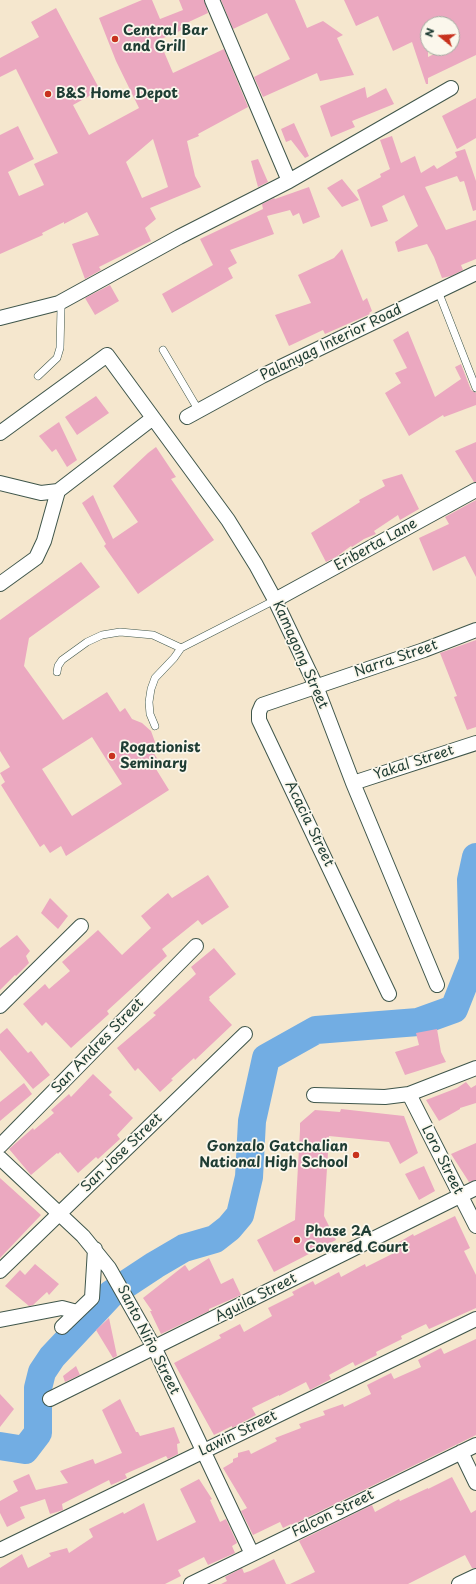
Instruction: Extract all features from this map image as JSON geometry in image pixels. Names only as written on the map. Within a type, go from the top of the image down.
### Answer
[{"type":"street","points":[[212,0],[289,181]]},
{"type":"street","points":[[0,318],[60,303],[179,237],[289,181],[451,88]]},
{"type":"street","name":"Palanyag Interior Road","points":[[193,414],[262,376],[476,273]]},
{"type":"street","name":"Kamagong Street","points":[[0,433],[107,354],[228,520],[256,565],[275,600],[316,686],[353,783],[437,986]]},
{"type":"street","points":[[0,482],[41,493],[58,491],[153,418]]},
{"type":"street","name":"Eriberta Lane","points":[[275,600],[476,490]]},
{"type":"street","points":[[0,584],[36,558],[44,542],[58,491]]},
{"type":"street","name":"Narra Street","points":[[316,686],[424,650],[476,630]]},
{"type":"street","name":"Acacia Street","points":[[316,686],[262,705],[259,712],[259,720],[389,994]]},
{"type":"street","name":"Yakal Street","points":[[353,783],[476,743]]},
{"type":"street","points":[[0,1006],[80,926]]},
{"type":"street","name":"San Andres Street","points":[[0,1146],[196,946]]},
{"type":"street","name":"San Jose Street","points":[[0,1271],[245,1034]]},
{"type":"street","points":[[314,1095],[385,1097],[409,1094],[476,1068]]},
{"type":"street","name":"Loro Street","points":[[409,1094],[476,1226]]},
{"type":"street","name":"Santo Niño Street","points":[[0,1158],[95,1249],[109,1268],[155,1348],[252,1554]]},
{"type":"street","name":"Aguila Street","points":[[50,1399],[476,1188]]},
{"type":"street","points":[[62,1327],[92,1298],[95,1249]]},
{"type":"street","points":[[0,1320],[62,1308],[77,1312]]},
{"type":"street","name":"Lawin Street","points":[[0,1550],[476,1319]]},
{"type":"street","name":"Falcon Street","points":[[190,1584],[476,1445]]},
{"type":"street","points":[[461,1452],[476,1483]]},
{"type":"street","points":[[459,1584],[476,1576]]},
{"type":"lane","points":[[438,291],[476,388]]},
{"type":"lane","points":[[38,376],[57,358],[60,348],[60,303]]},
{"type":"lane","points":[[163,350],[193,414]]},
{"type":"lane","points":[[154,726],[150,714],[149,702],[151,689],[155,678],[174,658],[181,648],[275,600]]},
{"type":"lane","points":[[57,672],[58,666],[62,660],[87,642],[102,635],[120,632],[153,635],[181,648]]},
{"type":"building","points":[[142,0],[152,0],[160,19],[183,10],[179,0],[204,0],[208,13],[180,26],[182,30],[159,40],[173,73],[224,49],[248,107],[198,134],[199,136],[187,141],[195,176],[201,187],[150,208],[156,219],[145,228],[151,241],[99,267],[101,270],[85,279],[72,244],[99,235],[87,212],[42,233],[43,235],[0,254],[0,135],[18,126],[34,159],[8,172],[19,196],[44,185],[34,164],[58,153],[16,69],[0,77],[0,58],[39,37],[31,22],[56,8],[100,90],[73,105],[89,135],[139,108],[116,61],[99,18]],"holes":[[[153,139],[168,187],[142,198],[126,162]]]},
{"type":"building","points":[[221,0],[295,0],[307,28],[323,21],[343,35],[337,38],[354,75],[320,81],[317,73],[263,97],[254,77],[290,59],[267,13],[233,29]]},
{"type":"building","points":[[344,0],[476,0],[476,55],[428,78],[428,84],[426,84],[412,42],[393,51],[378,16],[356,26]]},
{"type":"building","points":[[365,87],[367,98],[386,88],[394,104],[352,121],[355,127],[331,137],[320,106]]},
{"type":"building","points":[[476,98],[476,138],[457,149],[442,116]]},
{"type":"building","points":[[294,123],[309,156],[305,158],[291,140],[286,142],[281,129]]},
{"type":"building","points":[[392,136],[401,163],[415,156],[421,173],[434,165],[437,169],[457,157],[455,152],[465,149],[476,181],[476,210],[473,211],[464,181],[460,182],[457,176],[425,187],[446,230],[476,220],[476,259],[461,265],[463,270],[451,276],[442,278],[427,244],[398,252],[395,242],[418,226],[404,195],[382,206],[388,221],[371,227],[357,190],[381,177],[380,174],[390,169],[380,140]]},
{"type":"building","points":[[258,159],[268,182],[258,187],[251,161]]},
{"type":"building","points":[[342,179],[359,200],[342,207],[327,188]]},
{"type":"building","points":[[309,187],[320,217],[303,224],[299,213],[293,216],[290,210],[267,216],[274,234],[230,250],[237,263],[228,268],[233,278],[172,313],[162,294],[213,265],[200,239],[263,209],[262,204],[274,198],[275,199]]},
{"type":"building","points":[[342,249],[363,301],[367,298],[372,311],[369,313],[370,314],[325,334],[323,330],[289,346],[275,315],[311,303],[298,275],[334,258]]},
{"type":"building","points":[[110,285],[119,301],[95,315],[85,298]]},
{"type":"building","points":[[408,331],[435,397],[461,379],[455,367],[461,364],[471,390],[476,393],[476,405],[444,417],[443,415],[409,436],[385,393],[401,383],[395,373],[407,368],[393,340]]},
{"type":"building","points":[[96,396],[109,413],[77,435],[65,417]]},
{"type":"building","points":[[59,422],[77,460],[67,467],[56,449],[52,452],[39,436]]},
{"type":"building","points":[[476,442],[476,482],[474,482],[455,451]]},
{"type":"building","points":[[156,447],[176,477],[171,479],[214,540],[138,594],[104,546],[106,544],[82,503],[93,495],[113,539],[138,522],[113,486]]},
{"type":"building","points":[[402,474],[419,509],[400,520],[398,515],[374,531],[376,534],[364,539],[352,547],[351,546],[326,562],[311,533],[360,502],[359,500],[385,486],[382,480]]},
{"type":"building","points":[[476,500],[476,577],[465,556],[433,571],[419,538],[449,524],[445,517]]},
{"type":"building","points":[[81,562],[100,587],[29,638],[24,666],[63,720],[107,692],[120,712],[125,708],[132,719],[142,723],[151,731],[155,742],[153,752],[162,766],[156,769],[169,790],[66,856],[61,846],[50,853],[44,844],[40,847],[1,785],[5,782],[0,773],[10,767],[0,751],[0,620]],"holes":[[[92,737],[122,784],[72,816],[42,769]]]},
{"type":"building","points":[[476,640],[476,727],[467,730],[454,697],[457,696],[440,653]]},
{"type":"building","points":[[208,875],[229,907],[202,925],[198,920],[162,949],[167,956],[107,1011],[109,1014],[71,1048],[46,1022],[42,1026],[23,1004],[45,984],[49,989],[70,971],[62,962],[98,930],[122,955],[151,928],[141,916],[168,893],[172,898]]},
{"type":"building","points":[[50,898],[68,916],[58,929],[41,913]]},
{"type":"building","points":[[17,935],[30,951],[26,956],[29,963],[0,990],[0,948]]},
{"type":"building","points":[[214,948],[236,974],[209,997],[209,1000],[232,1025],[195,1060],[194,1058],[171,1079],[173,1080],[160,1092],[138,1068],[135,1071],[117,1048],[156,1015],[153,1013],[196,974],[191,967]]},
{"type":"building","points":[[7,1028],[28,1053],[31,1051],[50,1075],[33,1089],[0,1050],[0,1034]]},
{"type":"building","points":[[437,1029],[441,1052],[446,1062],[405,1075],[395,1052],[419,1045],[416,1033]]},
{"type":"building","points":[[93,1074],[112,1092],[109,1095],[133,1118],[117,1135],[120,1139],[98,1159],[96,1157],[78,1173],[60,1152],[31,1175],[9,1149],[33,1128],[34,1130],[54,1113],[51,1110],[69,1094],[71,1097]]},
{"type":"building","points":[[466,1082],[471,1088],[476,1085],[476,1103],[460,1108],[439,1121],[426,1100],[457,1088]]},
{"type":"building","points":[[24,1083],[32,1094],[0,1121],[0,1102]]},
{"type":"building","points":[[341,1109],[404,1116],[418,1153],[400,1164],[389,1142],[329,1136],[324,1216],[336,1240],[274,1272],[257,1240],[295,1220],[300,1123],[315,1110],[340,1112]]},
{"type":"building","points":[[476,1143],[476,1180],[469,1182],[451,1154]]},
{"type":"building","points":[[424,1166],[435,1191],[419,1200],[405,1174]]},
{"type":"building","points":[[0,1178],[41,1215],[0,1258]]},
{"type":"building","points":[[455,1216],[470,1248],[464,1251],[476,1275],[476,1308],[429,1329],[426,1324],[401,1336],[402,1339],[376,1352],[377,1355],[355,1366],[353,1362],[329,1375],[331,1379],[310,1390],[306,1382],[252,1408],[256,1415],[232,1428],[232,1426],[214,1435],[174,1363],[221,1338],[219,1335],[240,1324],[244,1332],[272,1316],[268,1308],[294,1295],[292,1292],[313,1281],[315,1285],[339,1272],[341,1277],[365,1264],[366,1267],[392,1254],[389,1248],[413,1234],[414,1236]]},
{"type":"building","points":[[209,1258],[221,1284],[233,1278],[241,1295],[209,1309],[209,1311],[161,1334],[150,1311],[152,1311],[143,1298],[185,1265],[189,1271]]},
{"type":"building","points":[[35,1264],[59,1284],[49,1295],[47,1292],[33,1305],[29,1306],[5,1286],[20,1270],[25,1275]]},
{"type":"building","points":[[109,1318],[117,1356],[113,1358],[96,1330]]},
{"type":"building","points":[[476,1339],[476,1435],[292,1525],[291,1524],[283,1528],[280,1522],[253,1535],[241,1511],[247,1508],[223,1468],[233,1462],[233,1459],[238,1457],[238,1453],[249,1450],[251,1454],[277,1441],[275,1438],[301,1428],[299,1424],[325,1415],[323,1411],[343,1404],[344,1407],[371,1394],[367,1385],[391,1373],[394,1379],[421,1367],[418,1360],[441,1348],[444,1354]]},
{"type":"building","points":[[76,1366],[80,1375],[65,1382],[63,1376]]},
{"type":"building","points":[[0,1394],[14,1409],[0,1427]]},
{"type":"building","points":[[120,1399],[136,1432],[138,1432],[140,1436],[174,1427],[180,1443],[177,1444],[178,1454],[168,1459],[166,1456],[125,1474],[127,1478],[111,1485],[109,1480],[62,1504],[63,1510],[50,1514],[45,1499],[20,1507],[25,1518],[7,1527],[0,1513],[0,1501],[18,1491],[13,1481],[29,1474],[36,1490],[68,1483],[60,1471],[93,1459],[95,1464],[122,1453],[102,1410]]},
{"type":"building","points":[[452,1477],[471,1513],[476,1510],[476,1568],[472,1568],[465,1555],[408,1584],[290,1584],[315,1572],[299,1541],[372,1505],[375,1512],[399,1499],[400,1501]]},
{"type":"building","points":[[199,1479],[212,1499],[210,1500],[220,1522],[226,1519],[237,1543],[232,1546],[235,1553],[208,1565],[204,1557],[178,1570],[181,1576],[165,1584],[0,1584],[0,1568],[22,1554],[28,1568],[51,1556],[49,1553],[67,1548],[69,1553],[93,1537],[89,1529],[123,1512],[124,1514],[144,1503],[157,1541],[196,1522],[180,1489]]},
{"type":"building","points":[[274,1559],[286,1584],[221,1584],[227,1581],[225,1577],[242,1568],[244,1573]]},
{"type":"waterway","points":[[0,1446],[25,1450],[38,1433],[38,1388],[42,1372],[52,1357],[111,1294],[184,1248],[215,1239],[229,1228],[240,1215],[249,1177],[252,1121],[266,1058],[316,1030],[418,1022],[454,1009],[473,961],[471,880],[476,857]]},
{"type":"place","name":"Central Bar and Grill","points":[[115,39]]},
{"type":"place","name":"B&S Home Depot","points":[[48,94]]},
{"type":"place","name":"Rogationist Seminary","points":[[112,756]]},
{"type":"place","name":"Gonzalo Gatchalian National High School","points":[[356,1155]]},
{"type":"place","name":"Phase 2A Covered Court","points":[[297,1240]]}]
